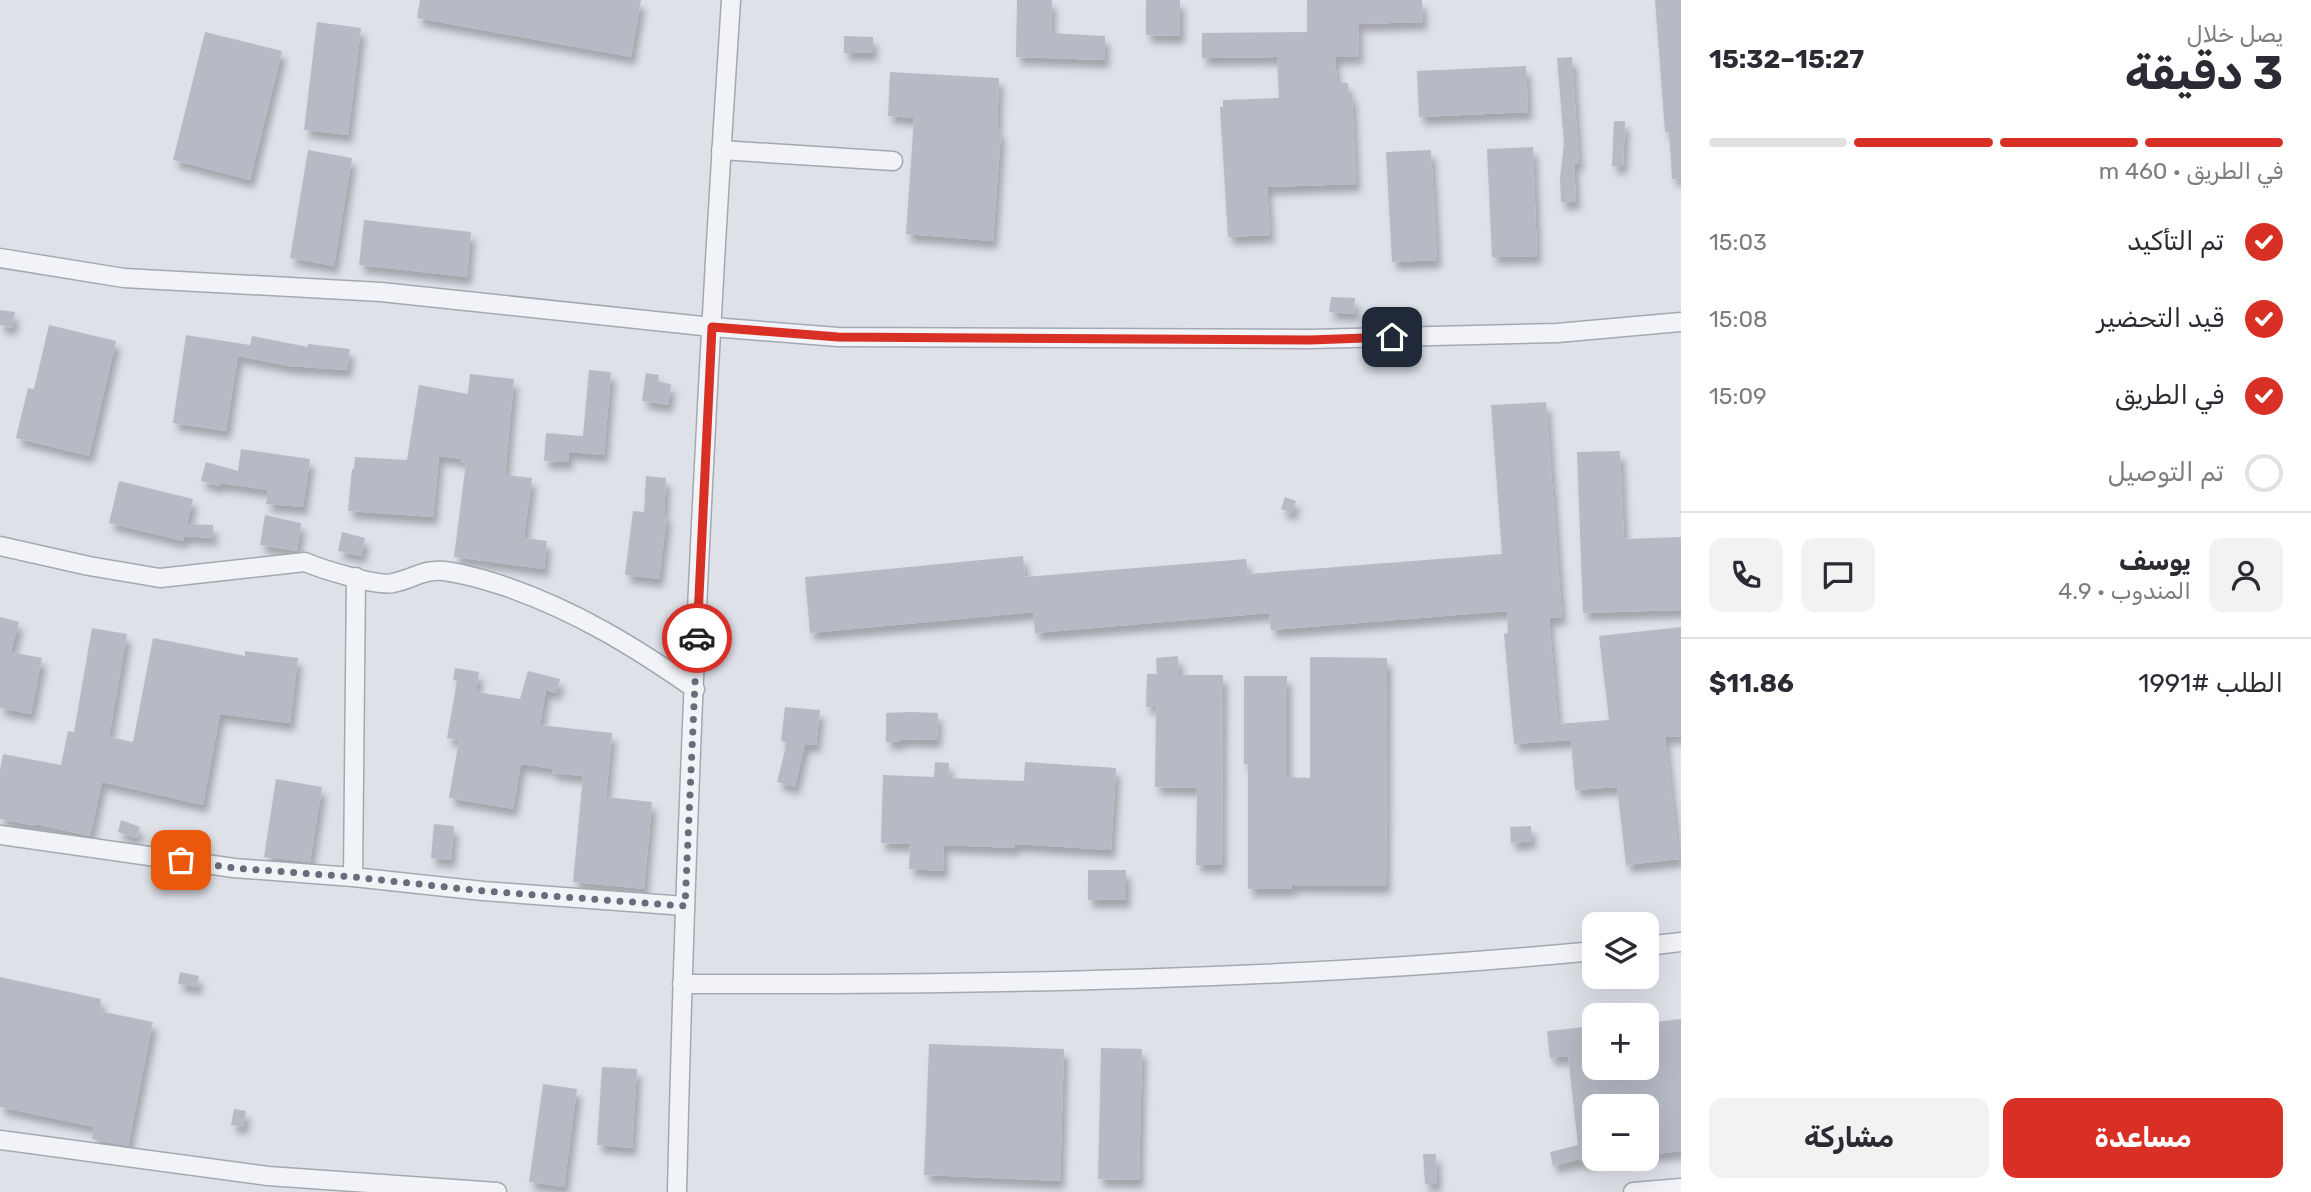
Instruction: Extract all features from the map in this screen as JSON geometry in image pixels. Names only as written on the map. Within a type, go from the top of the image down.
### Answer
[{"type":"street","points":[[677,1192],[685,906],[712,327],[731,0]]},
{"type":"street","points":[[721,150],[892,161]]},
{"type":"street","points":[[0,258],[124,278],[380,292],[712,327],[838,337],[1310,340],[1557,333],[1681,322]]},
{"type":"street","points":[[0,546],[89,566],[160,578],[305,562],[327,571],[390,585],[430,570],[465,573],[541,599],[575,615],[640,650],[695,689]]},
{"type":"street","points":[[353,877],[356,577]]},
{"type":"street","points":[[0,835],[234,868],[685,906]]},
{"type":"street","points":[[1659,945],[1681,942]]},
{"type":"street","points":[[682,984],[919,985],[1261,975],[1461,964],[1582,952]]},
{"type":"street","points":[[0,1140],[268,1176],[387,1188],[497,1192]]},
{"type":"street","points":[[1633,1192],[1681,1188]]},
{"type":"building","points":[[420,0],[641,0],[631,57],[417,18]]},
{"type":"building","points":[[1017,0],[1052,0],[1051,33],[1105,36],[1105,60],[1016,57]]},
{"type":"building","points":[[1146,0],[1180,0],[1180,36],[1146,35]]},
{"type":"building","points":[[1307,0],[1422,0],[1423,22],[1358,24],[1359,56],[1335,57],[1337,83],[1348,83],[1349,95],[1352,95],[1356,184],[1267,187],[1270,235],[1228,237],[1220,107],[1223,107],[1223,100],[1279,98],[1277,57],[1202,58],[1202,33],[1307,32]]},
{"type":"building","points":[[1655,0],[1681,0],[1681,178],[1672,179],[1669,132],[1665,132]]},
{"type":"building","points":[[317,22],[361,28],[348,135],[304,130]]},
{"type":"building","points":[[205,32],[282,51],[250,180],[173,160]]},
{"type":"building","points":[[844,36],[873,37],[873,53],[844,53]]},
{"type":"building","points":[[1572,57],[1579,164],[1574,163],[1576,202],[1561,202],[1560,178],[1564,143],[1557,58]]},
{"type":"building","points":[[1526,66],[1528,112],[1419,117],[1417,71]]},
{"type":"building","points":[[890,72],[999,78],[997,131],[1001,132],[993,241],[906,234],[914,118],[888,116]]},
{"type":"building","points":[[1614,121],[1625,121],[1623,166],[1612,166]]},
{"type":"building","points":[[1533,147],[1537,256],[1492,257],[1487,149]]},
{"type":"building","points":[[308,150],[352,158],[334,266],[290,258]]},
{"type":"building","points":[[1431,150],[1437,260],[1392,262],[1386,152]]},
{"type":"building","points":[[364,220],[471,232],[467,277],[359,265]]},
{"type":"building","points":[[1331,297],[1355,298],[1354,314],[1329,312]]},
{"type":"building","points":[[0,310],[15,312],[12,328],[0,325]]},
{"type":"building","points":[[49,325],[116,341],[89,456],[16,438],[28,388],[34,389]]},
{"type":"building","points":[[186,335],[250,345],[252,336],[308,347],[308,344],[350,349],[347,370],[288,366],[238,356],[226,431],[173,423]]},
{"type":"building","points":[[589,370],[611,372],[604,455],[569,452],[568,462],[544,461],[546,433],[583,436]]},
{"type":"building","points":[[646,373],[659,375],[658,382],[671,384],[668,405],[642,401]]},
{"type":"building","points":[[470,374],[514,379],[505,475],[532,478],[524,538],[547,541],[544,569],[454,557],[466,463],[461,463],[462,459],[439,456],[433,517],[348,511],[355,457],[407,460],[419,385],[468,394]]},
{"type":"building","points":[[1546,402],[1562,617],[1549,618],[1558,724],[1609,720],[1599,636],[1681,627],[1681,736],[1665,737],[1679,859],[1626,865],[1617,787],[1575,790],[1571,740],[1514,744],[1504,634],[1508,633],[1507,611],[1271,630],[1269,613],[1035,633],[1033,612],[810,633],[805,577],[1023,556],[1025,577],[1246,559],[1248,574],[1502,554],[1491,405]]},
{"type":"building","points":[[241,449],[310,459],[303,507],[266,504],[268,490],[220,483],[219,486],[201,481],[206,462],[238,471]]},
{"type":"building","points":[[1620,451],[1624,539],[1681,537],[1681,610],[1583,613],[1577,452]]},
{"type":"building","points":[[646,476],[666,478],[664,515],[667,516],[659,579],[625,575],[633,511],[644,512]]},
{"type":"building","points":[[119,481],[193,499],[187,524],[213,525],[213,538],[184,536],[183,541],[109,523]]},
{"type":"building","points":[[1285,497],[1296,501],[1292,513],[1281,509]]},
{"type":"building","points":[[265,515],[301,523],[297,551],[260,545]]},
{"type":"building","points":[[342,532],[365,538],[361,556],[338,551]]},
{"type":"building","points":[[0,617],[19,622],[11,652],[42,658],[31,714],[0,708]]},
{"type":"building","points":[[92,628],[127,634],[109,737],[133,742],[153,638],[245,656],[245,651],[298,658],[290,723],[220,714],[203,805],[102,782],[90,836],[0,819],[0,770],[3,754],[61,765],[68,731],[74,732]]},
{"type":"building","points":[[1178,656],[1179,675],[1223,675],[1222,865],[1196,865],[1197,788],[1155,787],[1156,707],[1146,707],[1147,674],[1157,674],[1156,658]]},
{"type":"building","points":[[1310,657],[1387,658],[1386,886],[1292,885],[1292,889],[1248,889],[1248,764],[1244,764],[1244,676],[1287,676],[1287,777],[1310,778]]},
{"type":"building","points":[[455,668],[479,672],[476,692],[520,699],[528,671],[560,679],[556,693],[546,690],[540,725],[612,733],[606,797],[652,802],[644,889],[573,882],[583,776],[552,773],[553,769],[521,764],[513,809],[449,798],[459,740],[447,738],[457,681],[453,680]]},
{"type":"building","points":[[785,707],[820,710],[816,745],[805,744],[795,787],[777,782],[787,742],[781,741]]},
{"type":"building","points":[[886,713],[938,713],[937,740],[901,739],[901,742],[886,742]]},
{"type":"building","points":[[935,762],[949,763],[948,778],[1024,781],[1025,762],[1116,768],[1111,850],[1015,844],[1015,848],[943,845],[944,871],[909,869],[910,844],[881,843],[883,775],[934,777]]},
{"type":"building","points":[[276,779],[322,787],[310,862],[264,857]]},
{"type":"building","points":[[121,820],[140,827],[136,838],[118,832]]},
{"type":"building","points":[[434,824],[454,826],[451,860],[431,858]]},
{"type":"building","points":[[1531,826],[1532,841],[1511,843],[1510,827]]},
{"type":"building","points":[[1088,870],[1126,870],[1126,900],[1088,900]]},
{"type":"building","points":[[180,972],[199,976],[197,987],[178,984]]},
{"type":"building","points":[[0,977],[101,999],[99,1011],[153,1022],[128,1146],[92,1139],[94,1127],[0,1107]]},
{"type":"building","points":[[1681,1019],[1681,1151],[1659,1154],[1659,1094],[1582,1094],[1582,1162],[1580,1159],[1553,1166],[1550,1152],[1578,1145],[1568,1056],[1550,1058],[1547,1031],[1582,1027],[1582,1080],[1659,1080],[1659,1022]]},
{"type":"building","points":[[929,1044],[1064,1049],[1060,1181],[924,1175]]},
{"type":"building","points":[[1101,1048],[1142,1049],[1139,1180],[1098,1179]]},
{"type":"building","points":[[602,1067],[637,1069],[632,1148],[597,1145]]},
{"type":"building","points":[[543,1084],[577,1089],[564,1187],[529,1182]]},
{"type":"building","points":[[234,1109],[246,1111],[243,1127],[231,1125]]},
{"type":"building","points":[[1423,1154],[1436,1154],[1437,1184],[1425,1184]]},
{"type":"way so far","points":[[181,860],[234,868],[483,891],[685,906],[697,638]]},
{"type":"route","points":[[697,638],[712,327],[838,337],[1310,340],[1392,337]]}]
